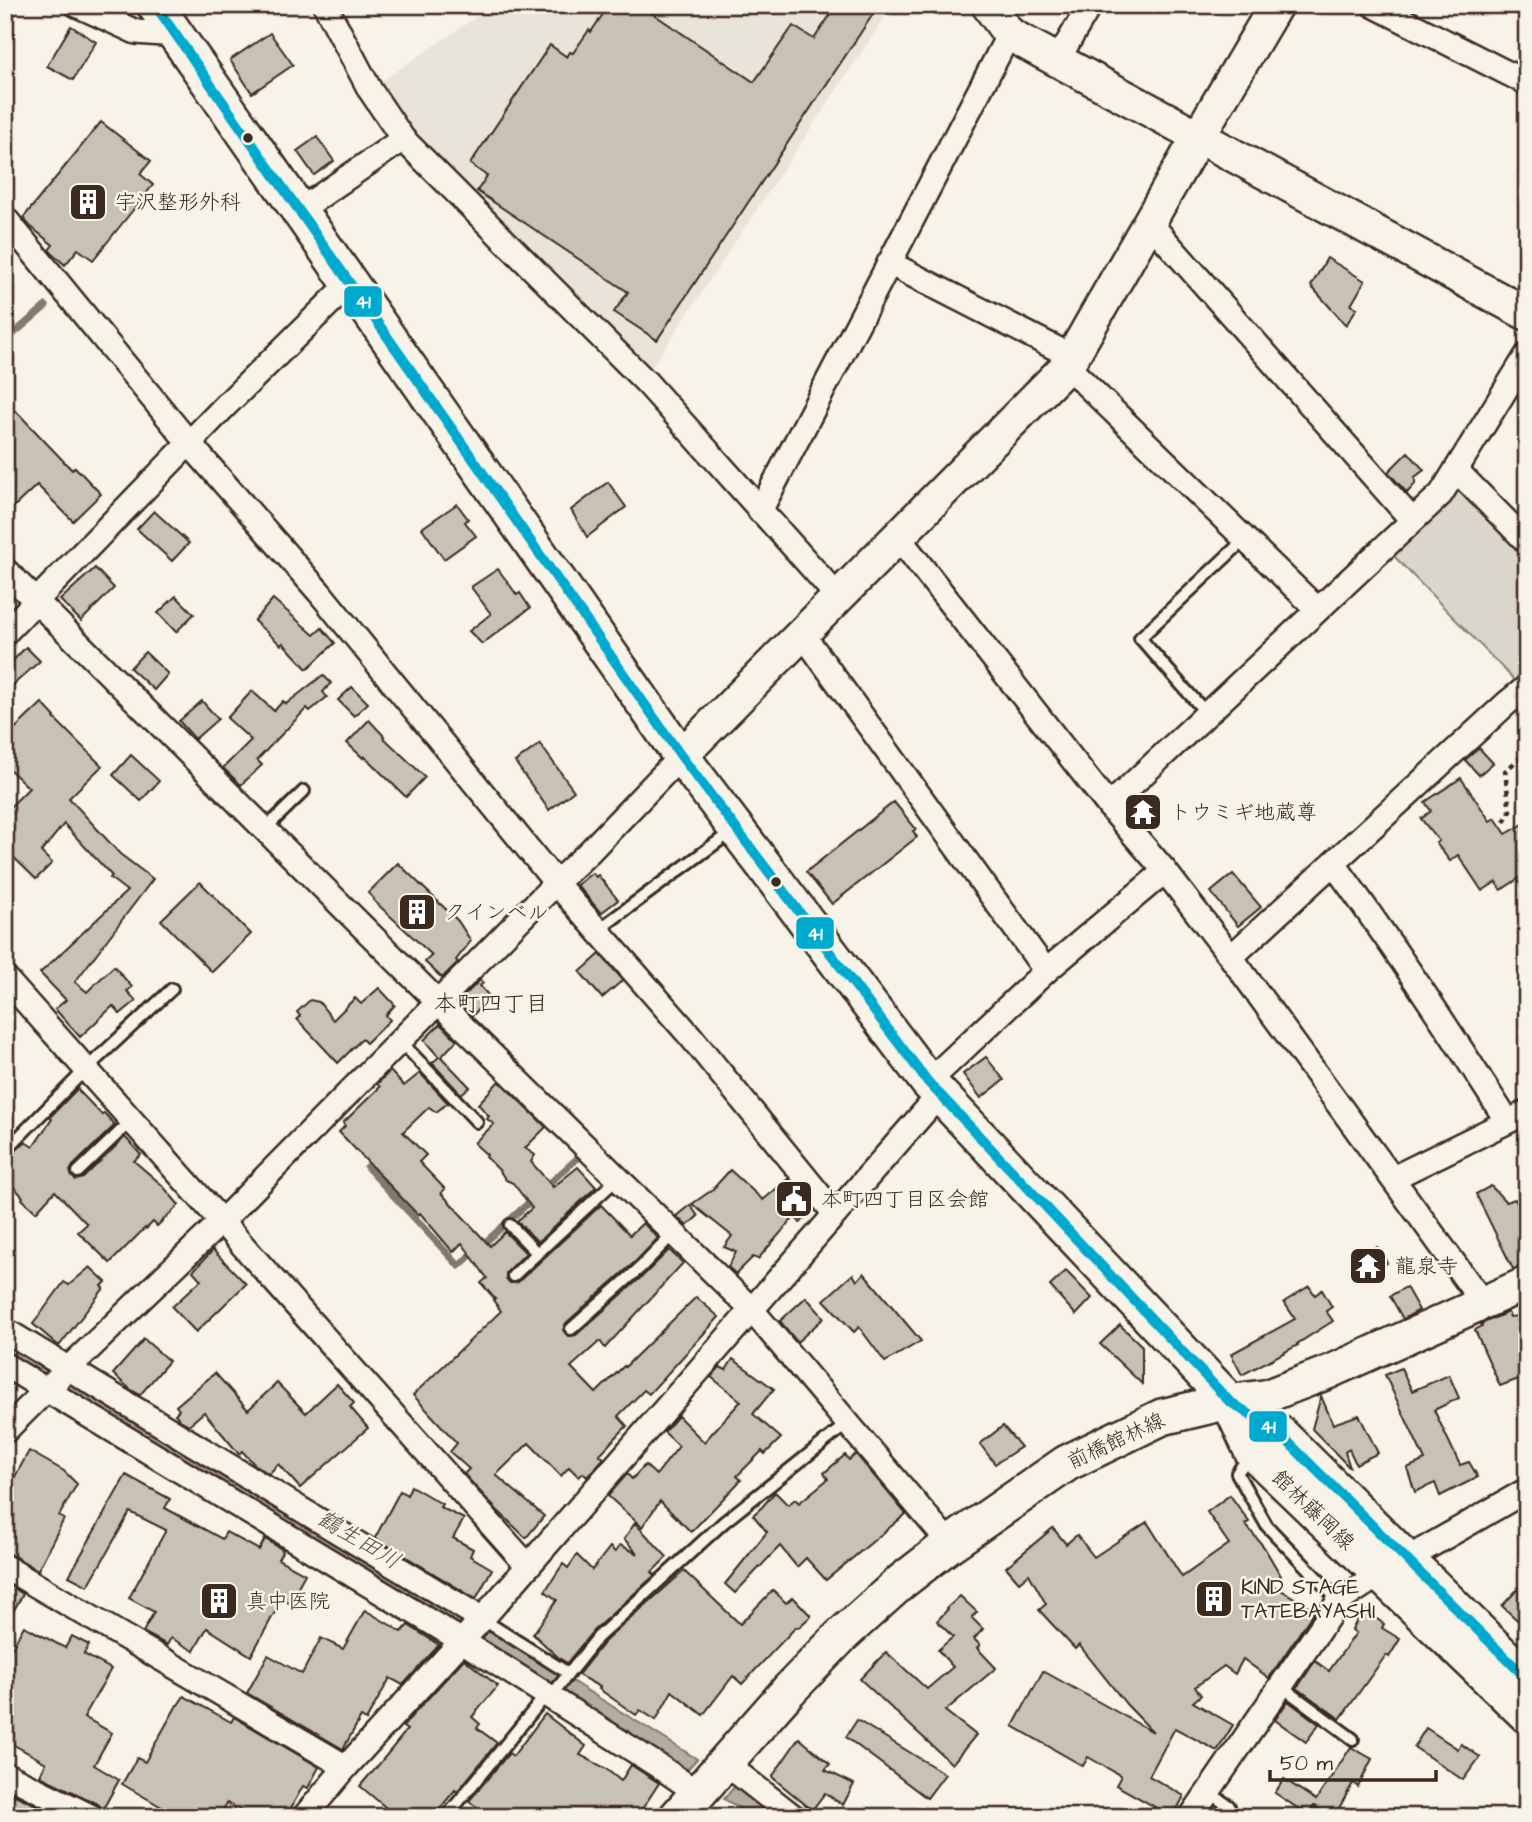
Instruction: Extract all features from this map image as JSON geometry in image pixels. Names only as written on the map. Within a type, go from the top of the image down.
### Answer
[{"type":"main road","points":[[155,5],[681,756],[934,1088],[1230,1401]]},
{"type":"main road","name":"館林藤岡線","points":[[1230,1401],[1252,1451],[1527,1678]]},
{"type":"main road","name":"館林藤岡線","points":[[1230,1401],[1281,1435],[1393,1568],[1527,1715]]},
{"type":"main road","name":"前橋館林線","points":[[687,1805],[841,1636],[901,1582],[950,1544],[1067,1463],[1162,1417],[1230,1401]]},
{"type":"street","points":[[77,5],[113,13],[136,32],[176,35]]},
{"type":"street","points":[[326,5],[370,90],[403,139],[646,383],[839,598]]},
{"type":"street","points":[[988,5],[1009,34],[1527,314]]},
{"type":"street","points":[[1057,61],[1090,5]]},
{"type":"street","points":[[5,1431],[222,1221],[899,538],[1070,361],[1276,5]]},
{"type":"street","points":[[1373,5],[1527,83]]},
{"type":"street","points":[[760,511],[1009,34]]},
{"type":"street","points":[[300,210],[403,139]]},
{"type":"street","points":[[5,218],[189,443],[320,593],[556,883],[692,1038],[835,1214]]},
{"type":"street","points":[[1150,223],[1412,520]]},
{"type":"street","points":[[889,263],[1070,361],[1317,609]]},
{"type":"street","points":[[5,633],[226,405],[350,283]]},
{"type":"street","points":[[1109,806],[1441,494],[1527,355]]},
{"type":"street","points":[[1455,470],[1527,542]]},
{"type":"street","points":[[899,538],[1231,957],[1483,1303]]},
{"type":"street","points":[[5,570],[751,1309],[950,1544]]},
{"type":"street","points":[[802,633],[1046,971]]},
{"type":"street","points":[[1231,957],[1527,687]]},
{"type":"street","points":[[1334,864],[1435,1007],[1517,1116],[1392,1178]]},
{"type":"street","points":[[304,1817],[346,1767],[472,1630],[835,1214],[934,1088],[1046,971],[1165,871]]},
{"type":"street","points":[[5,978],[518,1555],[529,1564]]},
{"type":"street","points":[[1230,1401],[1267,1396],[1329,1372],[1527,1283]]},
{"type":"street","points":[[5,1330],[57,1379],[472,1630],[687,1805]]},
{"type":"street","points":[[5,1365],[57,1379],[472,1630]]},
{"type":"street","points":[[1191,1817],[1339,1601],[1527,1490]]},
{"type":"street","points":[[5,1567],[346,1767]]},
{"type":"street","points":[[725,1763],[794,1817]]},
{"type":"street","points":[[5,1774],[92,1817]]},
{"type":"lane","points":[[1207,714],[1140,638],[1245,539]]},
{"type":"lane","points":[[265,829],[303,791]]},
{"type":"lane","points":[[598,930],[736,828]]},
{"type":"lane","points":[[5,1151],[86,1069],[172,989]]},
{"type":"lane","points":[[400,1041],[477,1122]]},
{"type":"lane","points":[[78,1172],[132,1119]]},
{"type":"lane","points":[[513,1276],[618,1178]]},
{"type":"lane","points":[[510,1225],[537,1253]]},
{"type":"lane","points":[[571,1329],[641,1267],[674,1233]]},
{"type":"lane","points":[[446,1817],[542,1700],[551,1694],[598,1637],[724,1521],[848,1423]]},
{"type":"lane","points":[[1252,1451],[1237,1473],[1267,1526],[1339,1601]]},
{"type":"lane","points":[[472,1630],[567,1674]]},
{"type":"lane","points":[[1281,1686],[1353,1739]]},
{"type":"lane","points":[[1208,1792],[1229,1806]]},
{"type":"path","points":[[1504,821],[1510,812],[1505,771],[1527,752]]},
{"type":"shaded area","points":[[494,5],[893,5],[652,367],[641,365],[411,131],[380,82]]},
{"type":"shaded area","points":[[1460,489],[1527,554],[1527,677],[1518,684],[1391,553]]},
{"type":"shaded area","points":[[5,1340],[464,1614],[697,1759],[686,1771],[5,1356]]},
{"type":"shaded area","points":[[735,1786],[783,1817],[755,1817],[724,1799]]},
{"type":"building","points":[[609,5],[640,5],[754,82],[793,26],[814,39],[837,5],[879,5],[657,340],[614,312],[628,292],[477,191],[487,176],[470,164],[550,45],[567,57],[570,52],[573,53]]},
{"type":"building","points":[[71,26],[96,42],[73,80],[47,66]]},
{"type":"building","points":[[270,33],[293,65],[252,93],[230,60]]},
{"type":"building","name":"宇沢整形外科","points":[[101,122],[151,161],[140,174],[153,185],[93,260],[78,249],[65,265],[49,250],[53,245],[23,218]]},
{"type":"building","points":[[317,137],[334,161],[314,175],[297,151]]},
{"type":"building","points":[[1327,258],[1365,281],[1351,305],[1357,308],[1346,325],[1311,286]]},
{"type":"building","points":[[16,411],[72,470],[75,467],[101,494],[73,521],[37,485],[5,515],[5,422]]},
{"type":"building","points":[[1408,452],[1424,470],[1415,477],[1415,484],[1407,493],[1388,472]]},
{"type":"building","points":[[608,482],[626,507],[587,537],[571,510]]},
{"type":"building","points":[[457,504],[468,519],[465,522],[476,536],[444,559],[422,528]]},
{"type":"building","points":[[154,511],[189,543],[172,561],[137,529]]},
{"type":"building","points":[[95,568],[114,588],[81,621],[60,600]]},
{"type":"building","points":[[498,569],[530,608],[482,644],[469,631],[491,614],[471,587]]},
{"type":"building","points":[[176,596],[194,614],[176,632],[158,613]]},
{"type":"building","points":[[273,599],[314,635],[322,628],[335,643],[307,669],[283,643],[281,645],[254,621]]},
{"type":"building","points":[[26,647],[40,661],[5,692],[5,669]]},
{"type":"building","points":[[145,652],[168,674],[154,690],[130,668]]},
{"type":"building","points":[[323,675],[331,683],[323,692],[327,697],[310,711],[307,708],[257,760],[262,765],[241,785],[223,768],[251,740],[227,718],[252,691],[274,711],[283,701],[286,704]]},
{"type":"building","points":[[352,687],[368,703],[354,716],[338,700]]},
{"type":"building","points":[[202,701],[218,719],[195,739],[179,721]]},
{"type":"building","points":[[42,703],[102,766],[69,798],[120,854],[153,879],[75,982],[87,992],[114,966],[132,987],[127,991],[136,1001],[120,1014],[113,1006],[80,1037],[55,1009],[66,1000],[40,973],[127,891],[110,878],[112,876],[64,824],[41,852],[52,863],[36,879],[5,849],[5,812],[29,788],[5,765],[5,738]]},
{"type":"building","points":[[369,720],[425,777],[406,797],[347,743]]},
{"type":"building","points":[[540,744],[574,791],[549,810],[515,762]]},
{"type":"building","points":[[1479,748],[1493,763],[1479,775],[1465,760]]},
{"type":"building","points":[[131,755],[159,781],[141,801],[113,775]]},
{"type":"building","points":[[1461,778],[1490,821],[1495,818],[1506,834],[1527,822],[1527,873],[1501,890],[1496,882],[1482,891],[1458,855],[1450,861],[1436,843],[1439,841],[1421,819],[1431,811],[1425,802]]},
{"type":"building","points":[[894,802],[916,829],[913,831],[917,837],[832,904],[806,872]]},
{"type":"building","name":"クインベル","points":[[398,863],[458,921],[471,941],[456,960],[458,962],[442,978],[425,962],[432,955],[368,893]]},
{"type":"building","points":[[592,873],[596,877],[598,875],[618,900],[601,913],[577,885]]},
{"type":"building","points":[[1233,874],[1261,907],[1238,926],[1211,892]]},
{"type":"building","points":[[200,882],[251,934],[212,972],[161,920]]},
{"type":"building","points":[[600,954],[623,980],[602,998],[580,972]]},
{"type":"building","points":[[480,980],[483,983],[480,986],[490,997],[472,1016],[459,1003]]},
{"type":"building","points":[[379,988],[395,1005],[386,1015],[390,1020],[366,1043],[362,1039],[338,1063],[297,1019],[300,1016],[297,1012],[310,1000],[319,1002],[333,1020],[355,998],[361,1004]]},
{"type":"building","points":[[440,1024],[457,1040],[441,1057],[470,1087],[461,1094],[432,1063],[439,1057],[424,1040]]},
{"type":"building","points":[[986,1057],[1004,1080],[981,1098],[963,1074]]},
{"type":"building","points":[[390,1071],[404,1086],[420,1073],[448,1103],[436,1112],[429,1107],[403,1132],[426,1155],[419,1162],[445,1189],[441,1193],[490,1246],[505,1232],[526,1253],[506,1273],[510,1283],[518,1282],[601,1205],[630,1235],[643,1223],[658,1238],[566,1323],[563,1330],[568,1336],[576,1335],[669,1250],[683,1263],[605,1348],[600,1341],[571,1367],[596,1393],[696,1297],[719,1317],[649,1394],[644,1390],[618,1416],[627,1426],[599,1455],[604,1458],[587,1477],[583,1473],[579,1477],[569,1467],[561,1476],[529,1443],[496,1475],[544,1516],[526,1538],[464,1474],[469,1469],[450,1452],[457,1443],[413,1395],[501,1311],[481,1283],[487,1278],[462,1243],[453,1252],[420,1213],[418,1215],[339,1132],[345,1126],[343,1123],[380,1087],[377,1084]]},
{"type":"building","points":[[499,1081],[546,1127],[525,1148],[535,1155],[531,1162],[553,1187],[578,1167],[596,1187],[538,1242],[517,1221],[532,1208],[513,1183],[506,1180],[474,1143],[494,1124],[487,1119],[489,1116],[478,1104]]},
{"type":"building","points":[[77,1089],[115,1125],[73,1166],[70,1171],[72,1177],[76,1180],[83,1178],[125,1137],[141,1155],[134,1161],[162,1185],[179,1205],[157,1226],[153,1222],[145,1228],[110,1263],[78,1232],[87,1224],[55,1191],[36,1212],[5,1177],[5,1161],[25,1142],[33,1147],[52,1119],[50,1117]]},
{"type":"building","points":[[730,1170],[763,1200],[788,1179],[813,1209],[800,1223],[795,1216],[758,1259],[753,1257],[736,1274],[728,1267],[736,1252],[724,1247],[732,1236],[692,1204],[712,1190]]},
{"type":"building","points":[[1491,1186],[1506,1202],[1515,1199],[1527,1222],[1525,1265],[1513,1269],[1476,1194]]},
{"type":"building","points":[[690,1205],[698,1216],[687,1226],[676,1216]]},
{"type":"building","points":[[1377,1247],[1387,1263],[1370,1273],[1360,1257]]},
{"type":"building","points":[[213,1250],[246,1284],[196,1332],[172,1307],[201,1280],[193,1271]]},
{"type":"building","points":[[90,1267],[106,1282],[102,1286],[104,1288],[59,1346],[33,1324],[64,1282],[69,1285]]},
{"type":"building","points":[[1066,1271],[1092,1298],[1076,1315],[1050,1286]]},
{"type":"building","points":[[864,1273],[921,1341],[885,1362],[859,1327],[854,1332],[824,1300],[853,1274],[857,1281]]},
{"type":"building","points":[[1309,1286],[1315,1295],[1322,1290],[1332,1307],[1326,1311],[1333,1321],[1298,1345],[1242,1375],[1231,1354],[1295,1319],[1284,1302]]},
{"type":"building","points":[[1406,1287],[1419,1310],[1403,1319],[1390,1296]]},
{"type":"building","points":[[806,1297],[824,1318],[797,1342],[780,1321]]},
{"type":"building","points":[[1508,1312],[1510,1317],[1517,1316],[1527,1338],[1527,1376],[1500,1386],[1475,1330],[1482,1326],[1481,1324]]},
{"type":"building","points":[[1120,1325],[1142,1346],[1142,1384],[1100,1344]]},
{"type":"building","points":[[144,1339],[169,1361],[140,1395],[113,1374]]},
{"type":"building","points":[[733,1359],[774,1389],[753,1414],[781,1438],[765,1454],[762,1451],[737,1476],[741,1480],[691,1532],[660,1501],[642,1527],[608,1496],[627,1474],[632,1479],[645,1465],[656,1475],[679,1446],[664,1432],[678,1416],[704,1442],[741,1401],[711,1377],[720,1367],[726,1370]]},
{"type":"building","points":[[1401,1368],[1412,1391],[1449,1375],[1459,1398],[1434,1410],[1460,1465],[1469,1462],[1478,1477],[1440,1496],[1435,1483],[1415,1492],[1407,1468],[1425,1460],[1385,1375]]},
{"type":"building","points":[[215,1373],[248,1410],[277,1383],[306,1413],[337,1384],[354,1403],[350,1407],[368,1428],[300,1488],[278,1464],[269,1474],[254,1464],[242,1451],[239,1454],[204,1412],[189,1425],[175,1414],[179,1410],[176,1406]]},
{"type":"building","points":[[1321,1396],[1333,1424],[1359,1415],[1378,1453],[1356,1464],[1349,1449],[1345,1452],[1350,1468],[1312,1429]]},
{"type":"building","points":[[1003,1426],[1021,1447],[995,1464],[980,1444]]},
{"type":"building","points":[[29,1451],[64,1471],[77,1484],[59,1516],[64,1519],[38,1570],[5,1553],[5,1478],[12,1482]]},
{"type":"building","points":[[856,1454],[906,1514],[826,1580],[806,1558],[797,1567],[780,1546],[735,1593],[725,1584],[767,1532],[753,1515],[775,1492],[788,1505],[795,1499],[799,1503],[828,1479],[824,1473],[845,1455],[849,1460]]},
{"type":"building","points":[[126,1475],[170,1499],[165,1508],[222,1539],[226,1532],[259,1550],[265,1539],[283,1550],[278,1559],[305,1574],[289,1603],[282,1599],[251,1656],[207,1628],[194,1651],[171,1638],[167,1645],[143,1632],[154,1612],[129,1598],[166,1530],[130,1512],[88,1586],[69,1576]]},
{"type":"building","points":[[411,1486],[442,1504],[440,1507],[464,1519],[453,1538],[473,1549],[470,1556],[492,1569],[476,1599],[375,1538],[400,1491],[407,1495]]},
{"type":"building","points":[[1230,1495],[1249,1522],[1245,1524],[1264,1547],[1281,1576],[1269,1583],[1315,1610],[1269,1678],[1243,1659],[1235,1674],[1224,1666],[1195,1687],[1201,1695],[1193,1702],[1233,1725],[1217,1751],[1175,1728],[1149,1776],[1184,1796],[1173,1817],[1116,1785],[1121,1776],[1088,1757],[1083,1766],[1013,1726],[1043,1671],[1153,1732],[1127,1705],[1079,1645],[1075,1649],[1039,1610],[1046,1604],[1029,1574],[1019,1582],[1006,1567],[1053,1528],[1066,1544],[1077,1535],[1094,1557],[1147,1522],[1182,1577],[1229,1544],[1207,1512]]},
{"type":"building","points":[[635,1523],[667,1557],[652,1572],[655,1575],[593,1631],[567,1663],[533,1634],[557,1600],[545,1591],[563,1564],[568,1568],[577,1555],[592,1570],[610,1547],[615,1552],[620,1545],[638,1554],[624,1539]]},
{"type":"building","points":[[684,1571],[740,1624],[773,1590],[786,1603],[793,1597],[811,1616],[796,1627],[742,1684],[733,1676],[703,1715],[672,1691],[656,1720],[640,1710],[636,1715],[599,1689],[600,1687],[578,1675],[604,1642]]},
{"type":"building","points":[[1527,1579],[1527,1629],[1502,1606]]},
{"type":"building","points":[[5,1583],[23,1594],[5,1626]]},
{"type":"building","points":[[960,1596],[977,1612],[972,1618],[983,1629],[974,1639],[980,1645],[977,1648],[996,1668],[945,1711],[976,1735],[952,1764],[860,1679],[886,1652],[927,1689],[953,1667],[938,1650],[953,1637],[937,1621]]},
{"type":"building","points":[[1363,1609],[1384,1624],[1382,1628],[1400,1639],[1340,1719],[1297,1688],[1315,1661],[1329,1671],[1356,1633],[1352,1630]]},
{"type":"building","points":[[365,1610],[402,1632],[408,1625],[439,1645],[403,1685],[390,1678],[366,1720],[361,1717],[343,1749],[247,1693],[268,1655],[302,1674],[321,1638],[343,1649]]},
{"type":"building","points":[[24,1626],[65,1648],[72,1636],[89,1645],[84,1654],[111,1669],[84,1717],[112,1733],[94,1765],[119,1780],[103,1809],[98,1804],[40,1776],[46,1763],[5,1740],[5,1660]]},
{"type":"building","points":[[464,1659],[498,1686],[472,1717],[480,1724],[477,1728],[497,1743],[433,1817],[397,1817],[360,1786],[407,1730],[403,1727],[410,1718]]},
{"type":"building","points":[[184,1696],[231,1722],[234,1717],[319,1767],[308,1788],[303,1786],[286,1817],[252,1817],[227,1803],[219,1817],[179,1817],[122,1784],[137,1758],[145,1762]]},
{"type":"building","points":[[1288,1701],[1319,1724],[1306,1742],[1275,1720]]},
{"type":"building","points":[[545,1714],[586,1746],[580,1755],[605,1768],[621,1781],[631,1765],[659,1783],[637,1817],[488,1817],[469,1801],[509,1753],[513,1756]]},
{"type":"building","points":[[857,1720],[945,1774],[927,1798],[846,1737]]},
{"type":"building","points":[[1426,1728],[1458,1749],[1461,1744],[1480,1757],[1463,1780],[1414,1747]]},
{"type":"building","points":[[799,1738],[830,1764],[825,1770],[854,1784],[843,1805],[825,1793],[812,1810],[772,1777]]},
{"type":"building","points":[[1351,1747],[1372,1759],[1358,1787],[1353,1783],[1334,1817],[1314,1806],[1308,1815],[1275,1793],[1284,1779],[1316,1800]]},
{"type":"building","points":[[5,1791],[60,1817],[17,1817],[5,1811]]},
{"type":"waterway","points":[[5,341],[46,306]]},
{"type":"waterway","points":[[543,1189],[581,1155]]},
{"type":"waterway","points":[[367,1167],[459,1266],[535,1197]]},
{"type":"transit line","name":"41","points":[[155,5],[681,756],[928,1082],[1229,1401],[1281,1435],[1527,1679]]},
{"type":"place","name":"宇沢整形外科","points":[[88,202]]},
{"type":"place","name":"トウミギ地蔵尊","points":[[1143,812]]},
{"type":"place","name":"クインベル","points":[[417,912]]},
{"type":"place","name":"本町四丁目区会館","points":[[794,1199]]},
{"type":"place","name":"龍泉寺","points":[[1368,1266]]},
{"type":"place","name":"KIND STAGE TATEBAYASHI","points":[[1214,1599]]},
{"type":"place","name":"真中医院","points":[[219,1601]]},
{"type":"district","name":"本町四丁目","points":[[491,1004]]},
{"type":"water label","name":"鶴生田川","points":[[359,1540]]}]
